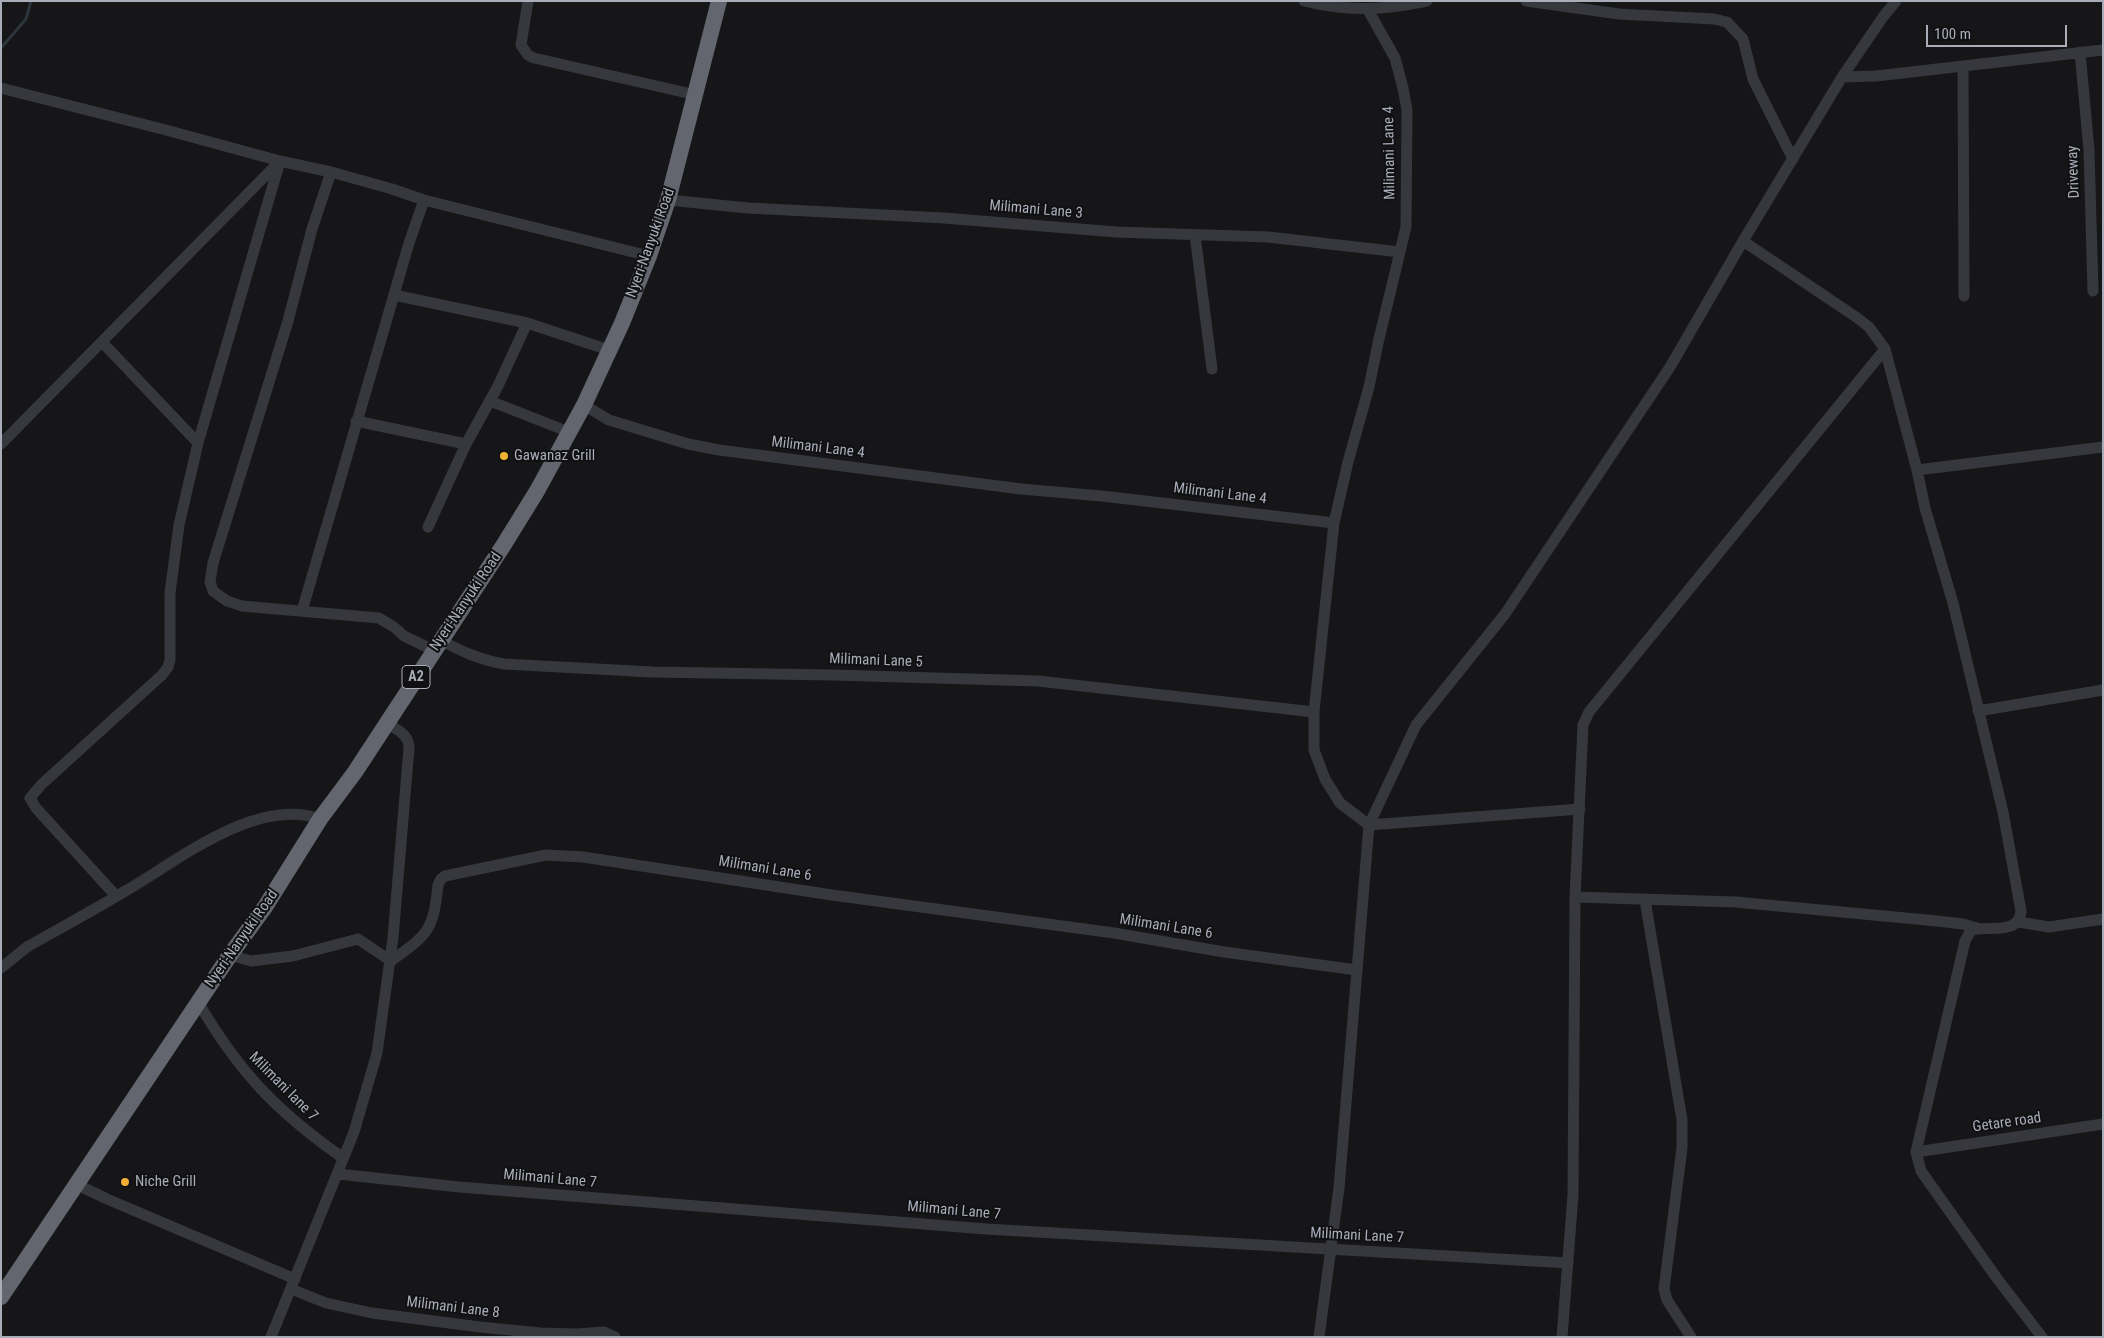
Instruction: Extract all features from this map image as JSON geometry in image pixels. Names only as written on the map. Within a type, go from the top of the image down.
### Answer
[{"type":"highway","name":"Nyeri-Nanyuki Road","points":[[1,1297],[198,1002],[265,907],[320,819],[354,772],[504,546],[537,491],[584,406],[622,323],[649,256],[668,200],[719,1]]},
{"type":"street","points":[[528,1],[521,45],[528,55],[556,64],[696,95]]},
{"type":"street","points":[[1304,1],[1368,10],[1427,1]]},
{"type":"street","points":[[1526,1],[1619,14],[1714,19],[1727,22],[1743,39],[1747,48],[1749,70],[1793,159]]},
{"type":"street","points":[[1319,1337],[1330,1250],[1336,1223],[1369,824],[1416,725],[1504,614],[1670,367],[1842,77],[1874,29],[1896,1]]},
{"type":"street","name":"Milimani Lane 4","points":[[584,406],[609,420],[688,444],[719,450],[1021,489],[1112,497],[1334,523],[1348,462],[1369,387],[1406,227],[1406,110],[1394,58],[1368,10]]},
{"type":"street","points":[[1842,77],[1876,76],[2103,50]]},
{"type":"street","name":"Driveway","points":[[2080,52],[2089,150],[2093,291]]},
{"type":"street","points":[[1963,67],[1964,296]]},
{"type":"street","points":[[1,88],[280,161],[331,172],[424,200],[649,256]]},
{"type":"street","points":[[1,444],[280,161]]},
{"type":"street","points":[[116,896],[32,804],[30,798],[42,784],[162,675],[168,667],[171,647],[170,593],[179,525],[198,443],[280,161]]},
{"type":"street","name":"Milimani Lane 5","points":[[331,172],[312,229],[288,321],[213,563],[210,582],[213,591],[219,596],[242,606],[379,618],[404,636],[488,662],[504,664],[652,672],[1038,681],[1314,712]]},
{"type":"street","points":[[302,611],[356,421],[409,243],[424,200]]},
{"type":"street","name":"Milimani Lane 3","points":[[668,200],[748,208],[954,218],[1116,232],[1268,237],[1400,252]]},
{"type":"street","points":[[1195,235],[1212,369]]},
{"type":"street","points":[[1743,241],[1856,317],[1869,327],[1885,349],[1917,470],[1925,508],[1953,603],[2003,812],[2021,910],[2018,922]]},
{"type":"street","points":[[394,295],[526,323],[609,350]]},
{"type":"street","points":[[428,527],[466,444],[490,402],[526,323]]},
{"type":"street","points":[[102,342],[198,443]]},
{"type":"street","points":[[1562,1337],[1573,1195],[1575,897],[1580,808],[1581,733],[1589,712],[1885,349]]},
{"type":"street","points":[[490,402],[569,432]]},
{"type":"street","points":[[356,421],[466,444]]},
{"type":"street","points":[[1917,470],[2103,447]]},
{"type":"street","points":[[1334,523],[1314,712],[1314,750],[1325,779],[1340,803],[1369,824],[1580,808]]},
{"type":"street","points":[[1978,712],[2103,690]]},
{"type":"street","points":[[272,1337],[354,1132],[378,1053],[390,961],[409,748],[409,742],[403,734],[386,723]]},
{"type":"street","points":[[1,968],[27,947],[227,830],[288,813],[302,814],[320,819]]},
{"type":"street","name":"Milimani Lane 6","points":[[390,961],[415,944],[430,926],[440,879],[445,876],[555,854],[609,860],[832,895],[1065,926],[1357,970]]},
{"type":"street","points":[[1575,897],[1736,902],[1937,921],[1963,924],[1977,928],[2008,928],[2018,922],[2049,927],[2103,919]]},
{"type":"street","points":[[1645,900],[1682,1120],[1682,1148],[1664,1289],[1667,1300],[1691,1337]]},
{"type":"street","points":[[1977,928],[1971,930],[1961,951],[1916,1152],[1921,1171],[2042,1337]]},
{"type":"street","points":[[230,955],[251,961],[293,956],[358,939],[390,961]]},
{"type":"street","name":"Milimani lane 7","points":[[198,1002],[218,1036],[257,1086],[296,1123],[342,1158]]},
{"type":"street","name":"Getare road","points":[[1916,1152],[2103,1124]]},
{"type":"street","name":"Milimani Lane 7","points":[[338,1174],[459,1187],[986,1229],[1568,1262]]},
{"type":"street","name":"Milimani Lane 8","points":[[76,1184],[293,1284],[326,1303],[380,1314],[541,1333],[576,1334],[604,1332],[614,1337]]},
{"type":"waterway","points":[[1,48],[26,19],[31,1]]},
{"type":"place","name":"Gawanaz Grill","points":[[504,456]]},
{"type":"place","name":"Niche Grill","points":[[125,1182]]}]
